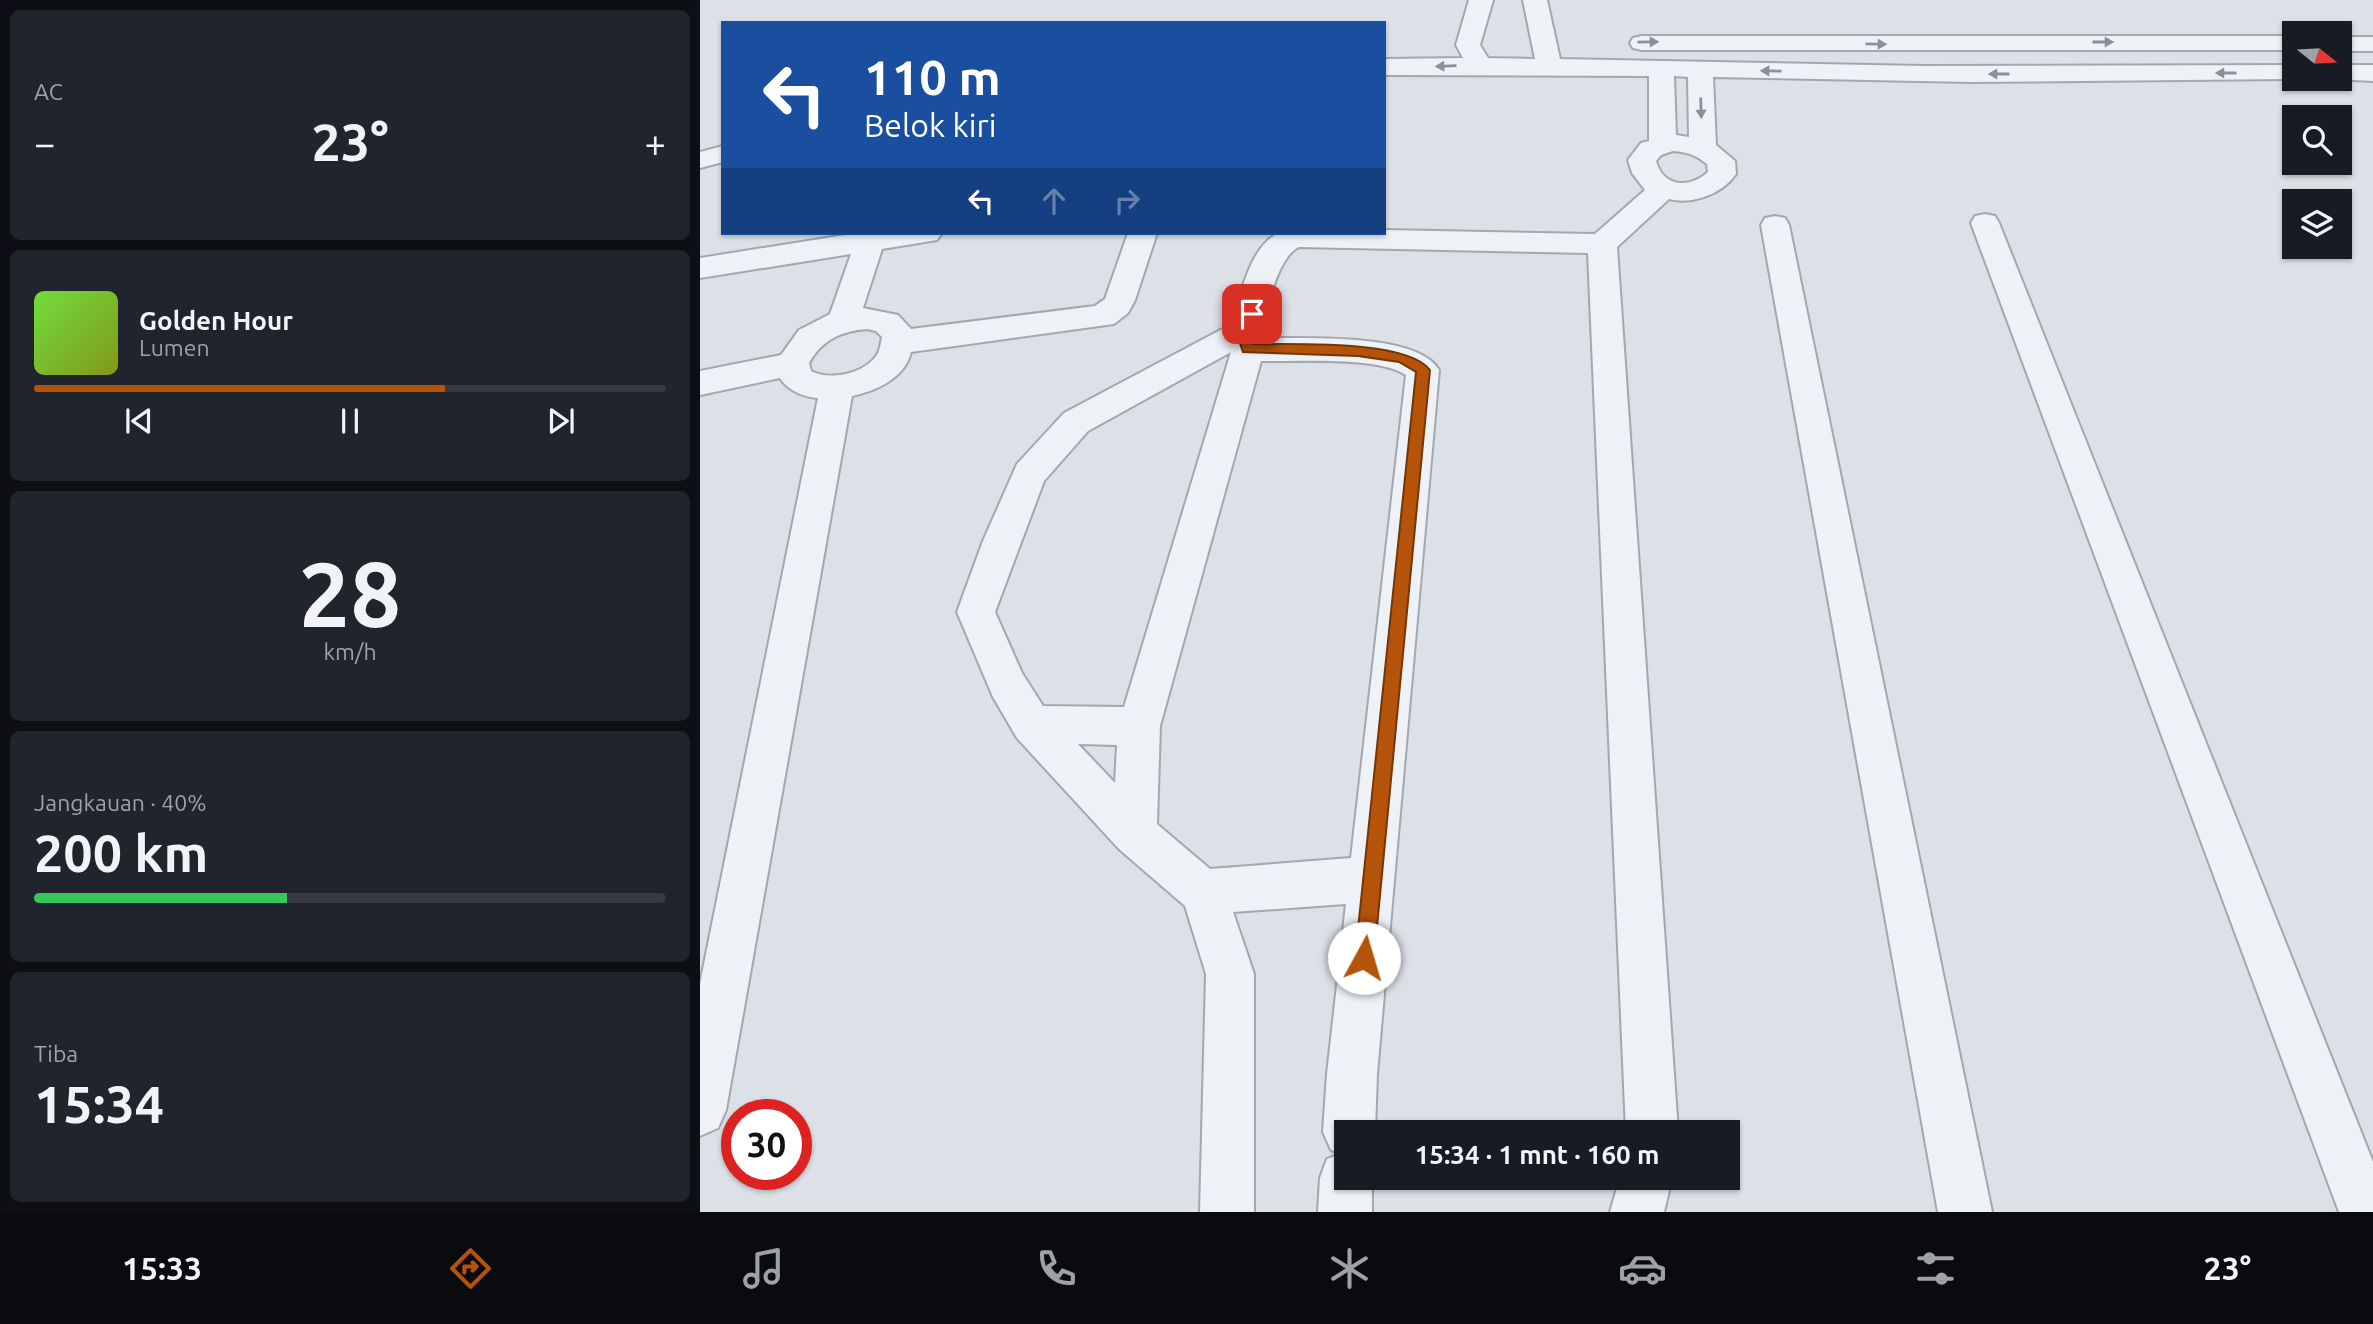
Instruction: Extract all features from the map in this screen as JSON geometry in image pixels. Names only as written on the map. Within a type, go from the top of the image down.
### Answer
[{"type":"street","points":[[1474,55],[1481,0],[1536,1],[1546,56]]},
{"type":"street","points":[[1624,43],[2282,43]]},
{"type":"street","points":[[1546,56],[1584,44]]},
{"type":"street","points":[[2352,44],[2373,44]]},
{"type":"street","points":[[1386,46],[1474,55],[1546,56],[1661,68],[1923,74],[2282,73]]},
{"type":"street","points":[[1386,68],[1474,55]]},
{"type":"street","points":[[1661,68],[1663,146]]},
{"type":"street","points":[[1700,69],[1703,147]]},
{"type":"street","points":[[2352,73],[2373,73]]},
{"type":"street","points":[[700,138],[721,133]]},
{"type":"street","points":[[1690,144],[1703,147],[1721,161],[1723,174],[1713,185],[1695,192],[1674,192],[1654,185],[1643,173],[1642,160],[1651,149],[1663,146],[1690,144]]},
{"type":"street","points":[[700,160],[721,155]]},
{"type":"street","points":[[1135,834],[1139,726],[1252,314],[1263,278],[1278,245],[1296,237],[1602,244],[1664,188]]},
{"type":"street","points":[[1984,223],[2366,1212]]},
{"type":"street","points":[[1775,225],[1965,1212]]},
{"type":"street","points":[[700,268],[871,237],[900,235]]},
{"type":"street","points":[[899,342],[1103,316],[1120,300],[1141,235]]},
{"type":"street","points":[[843,321],[871,237]]},
{"type":"street","points":[[1602,244],[1651,1120]]},
{"type":"street","points":[[867,318],[887,323],[898,334],[899,342],[892,359],[874,374],[836,388],[803,384],[797,379],[793,364],[795,355],[809,339],[843,321],[867,318]]},
{"type":"street","points":[[1227,1212],[1230,1166],[1227,1057],[1230,974],[1203,892],[1135,834],[1032,725],[1006,684],[976,612],[1001,541],[1030,474],[1076,422],[1245,340],[1402,357],[1423,370],[1352,1074],[1350,1120]]},
{"type":"street","points":[[700,383],[793,364]]},
{"type":"street","points":[[700,1110],[836,388]]},
{"type":"street","points":[[1032,725],[1139,726]]},
{"type":"street","points":[[1203,892],[1372,879]]},
{"type":"street","points":[[1345,1212],[1346,1190]]},
{"type":"street","points":[[1637,1212],[1643,1190]]},
{"type":"route","points":[[1252,314],[1242,332],[1248,349],[1358,352],[1402,357],[1423,370],[1364,958]]}]
